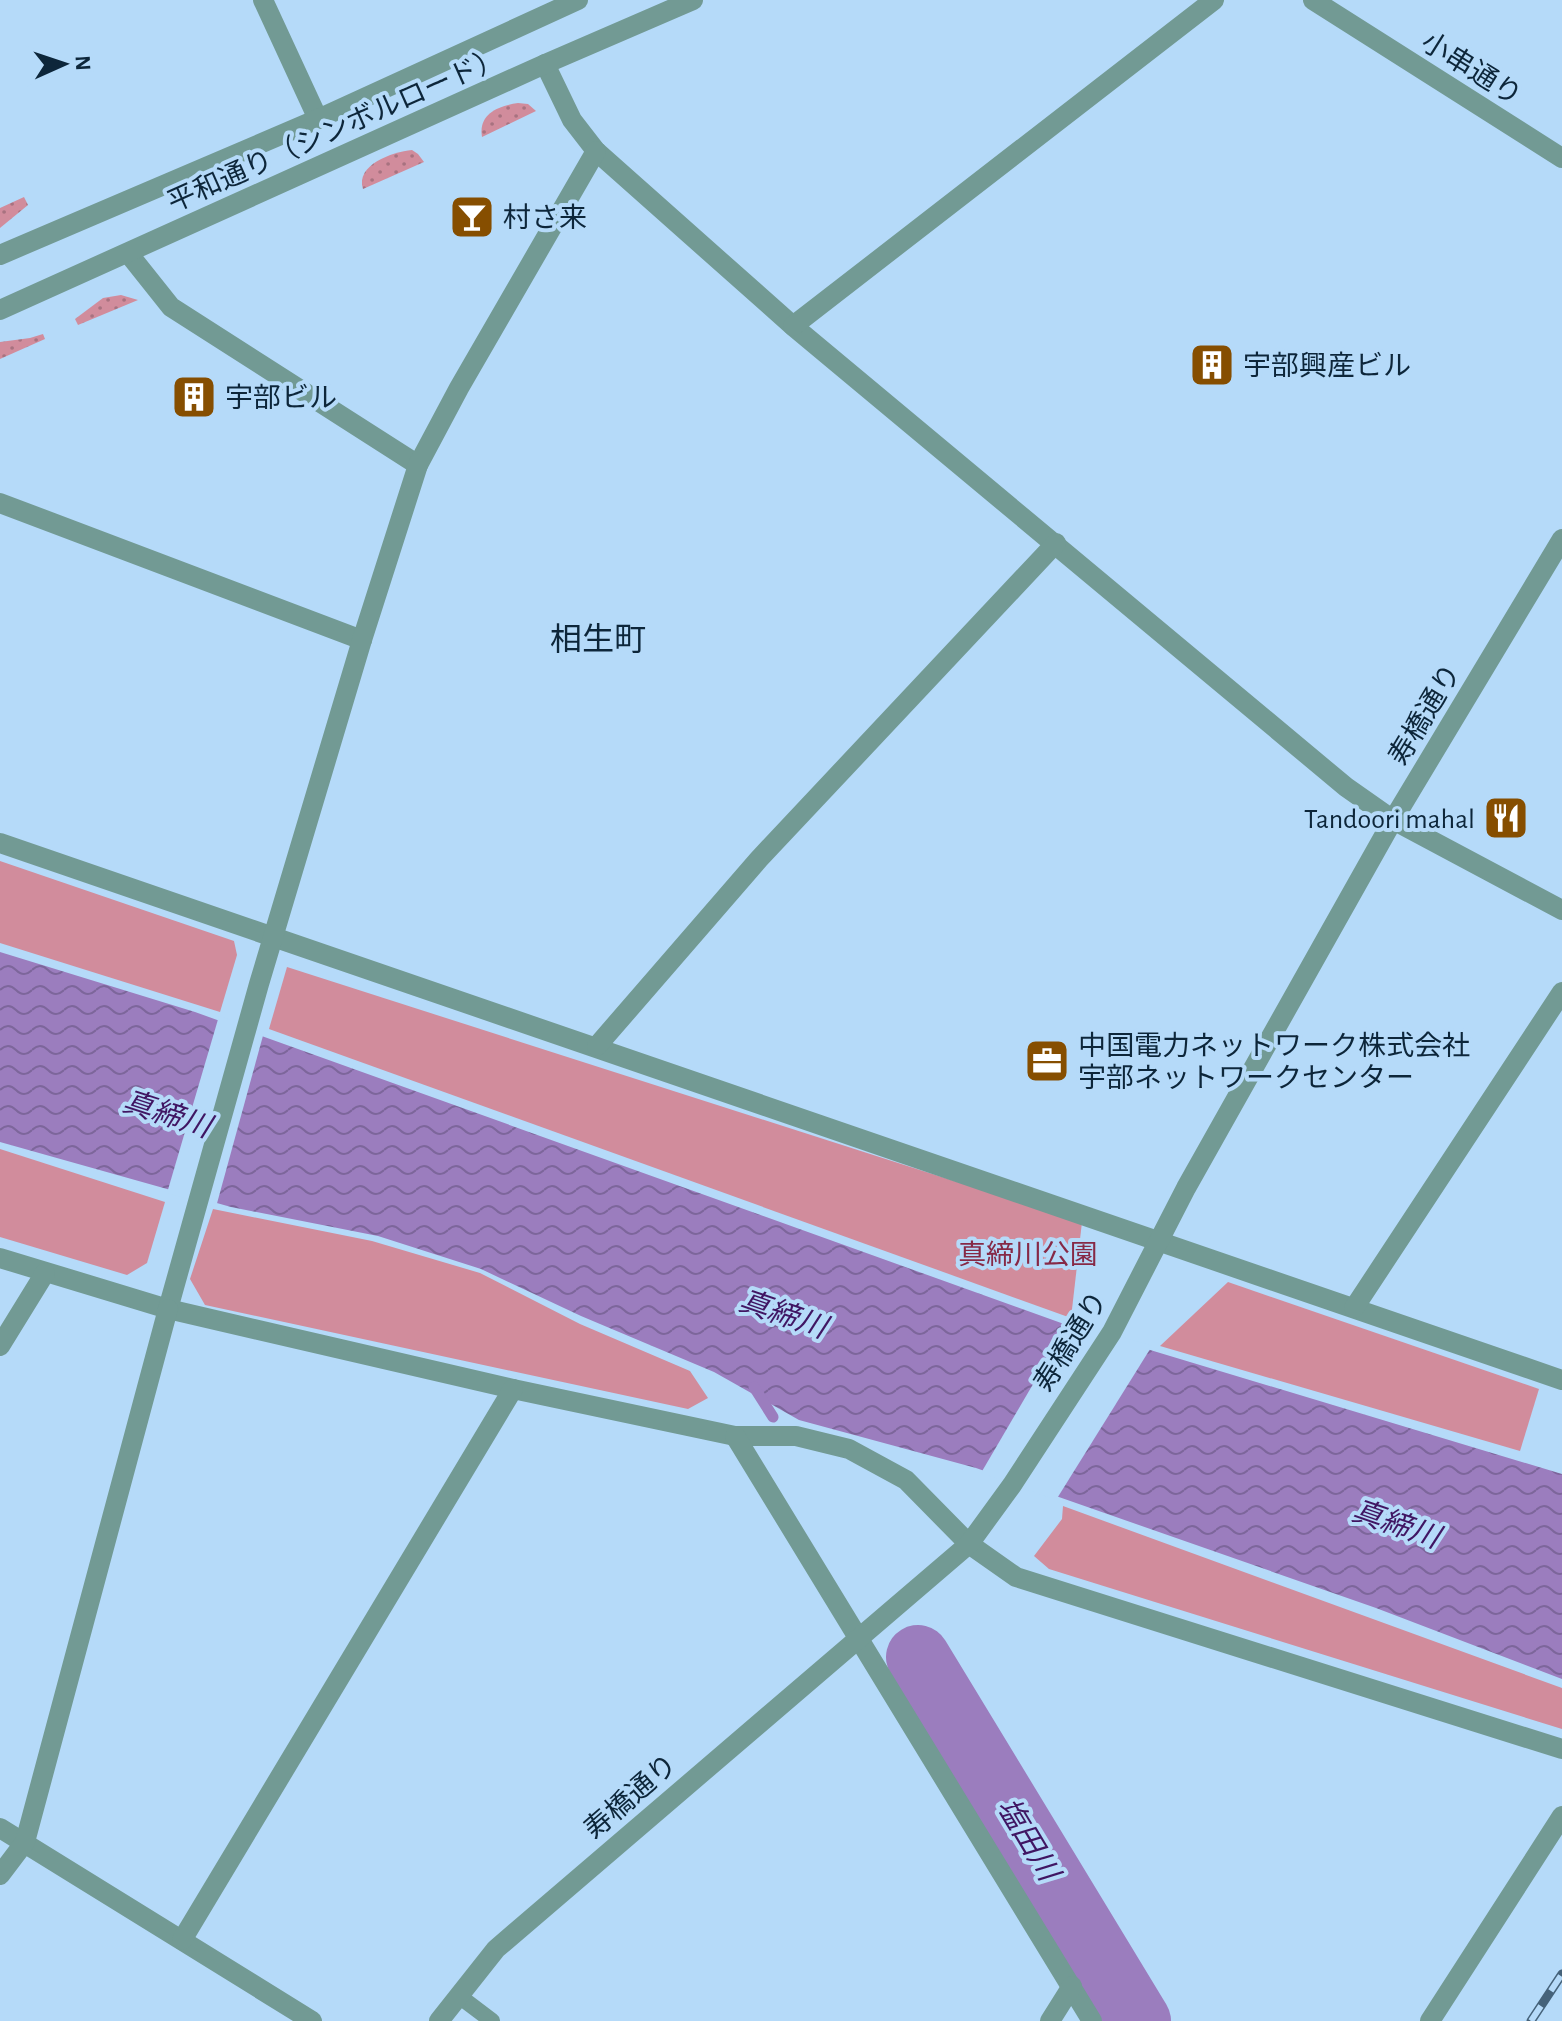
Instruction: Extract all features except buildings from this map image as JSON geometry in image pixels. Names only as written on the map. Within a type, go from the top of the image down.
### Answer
[{"type":"street","points":[[263,0],[318,119]]},
{"type":"street","name":"平和通り（シンボルロード）","points":[[0,310],[693,0]]},
{"type":"street","points":[[793,326],[1214,0]]},
{"type":"street","name":"平和通り（シンボルロード）","points":[[0,255],[318,119],[568,2]]},
{"type":"street","name":"小串通り","points":[[1322,2],[1562,158]]},
{"type":"street","points":[[545,64],[572,120],[596,151],[793,326],[1346,787],[1393,820],[1562,910]]},
{"type":"street","points":[[0,1875],[25,1842],[248,1021],[418,465],[596,151]]},
{"type":"street","points":[[128,253],[171,307],[418,465]]},
{"type":"street","points":[[0,503],[362,640]]},
{"type":"street","name":"寿橋通り","points":[[439,2021],[496,1949],[969,1544],[1012,1485],[1112,1332],[1186,1188],[1393,820],[1562,539]]},
{"type":"street","points":[[597,1046],[759,859],[1056,543]]},
{"type":"street","points":[[0,843],[1562,1380]]},
{"type":"street","points":[[1354,1308],[1562,992]]},
{"type":"street","points":[[0,1258],[168,1309],[513,1389],[735,1436],[796,1436],[849,1449],[906,1480],[969,1544],[1016,1577],[1562,1749]]},
{"type":"street","points":[[0,1346],[45,1273]]},
{"type":"street","points":[[182,1940],[513,1389]]},
{"type":"street","points":[[735,1436],[1092,2021]]},
{"type":"street","points":[[1430,2021],[1562,1816]]},
{"type":"street","points":[[0,1828],[312,2021]]},
{"type":"street","points":[[1050,2021],[1072,1986]]},
{"type":"lane","points":[[459,1996],[492,2021]]},
{"type":"green space","points":[[518,103],[528,104],[536,111],[482,137],[483,122],[491,112]]},
{"type":"green space","points":[[412,150],[424,162],[363,189],[364,173],[377,161]]},
{"type":"green space","points":[[24,197],[28,205],[0,228],[0,208]]},
{"type":"green space","points":[[121,295],[138,300],[78,325],[75,319],[103,298]]},
{"type":"green space","points":[[43,334],[45,339],[0,359],[0,342]]},
{"type":"green space","points":[[0,861],[234,941],[237,955],[220,1012],[0,943]]},
{"type":"green space","name":"真締川公園","points":[[287,967],[1082,1222],[1071,1318],[269,1029]]},
{"type":"green space","points":[[0,1149],[165,1202],[147,1263],[127,1275],[0,1237]]},
{"type":"green space","points":[[213,1209],[372,1241],[480,1273],[580,1324],[690,1371],[708,1398],[688,1409],[205,1305],[190,1279]]},
{"type":"green space","points":[[1228,1282],[1539,1389],[1520,1451],[1160,1346]]},
{"type":"green space","points":[[1063,1506],[1562,1688],[1562,1729],[1049,1569],[1034,1556],[1062,1519]]},
{"type":"water","name":"真締川","points":[[0,952],[195,1012],[1064,1324],[1562,1474],[1562,1679],[1376,1608],[976,1468],[799,1420],[714,1372],[581,1316],[481,1269],[378,1236],[231,1207],[0,1142]]},
{"type":"pier","points":[[219,1016],[264,1032],[216,1207],[167,1193]]},
{"type":"pier","points":[[1070,1321],[1152,1346],[1056,1500],[981,1473]]},
{"type":"waterway","points":[[754,1387],[773,1417]]},
{"type":"waterway","name":"塩田川","points":[[918,1657],[1139,2021]]},
{"type":"railway","points":[[1531,2021],[1562,1974]]},
{"type":"place","name":"村さ来","points":[[472,217]]},
{"type":"place","name":"宇部興産ビル","points":[[1212,365]]},
{"type":"place","name":"宇部ビル","points":[[194,397]]},
{"type":"place","name":"Tandoori mahal","points":[[1506,818]]},
{"type":"place","name":"中国電力ネットワーク株式会社 宇部ネットワークセンター","points":[[1047,1061]]},
{"type":"district","name":"相生町","points":[[598,639]]}]
